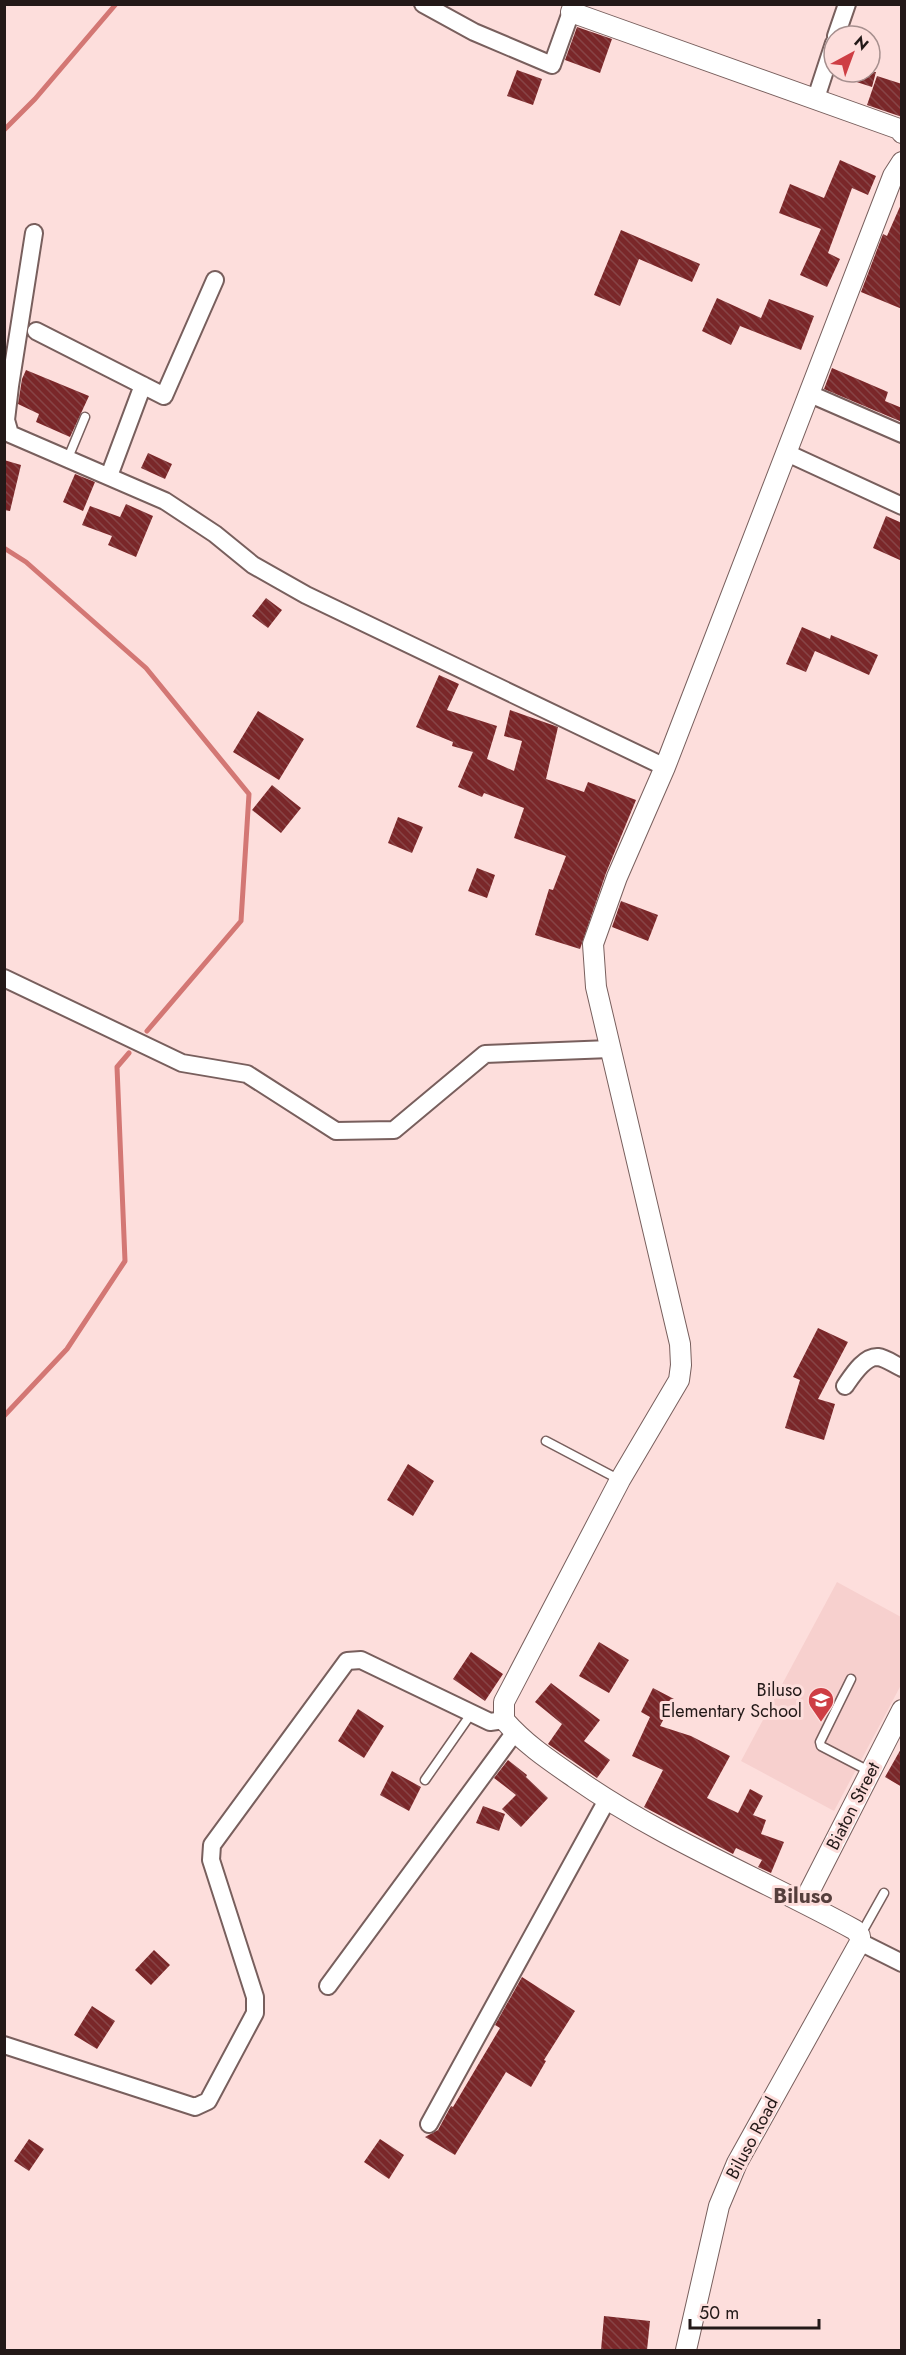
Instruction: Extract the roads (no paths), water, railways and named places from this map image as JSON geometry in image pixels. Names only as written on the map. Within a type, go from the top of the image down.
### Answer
[{"type":"street","points":[[423,4],[474,32],[552,65],[572,8],[901,128]]},
{"type":"street","points":[[840,24],[846,4]]},
{"type":"street","points":[[816,98],[822,80]]},
{"type":"street","points":[[902,162],[893,177],[665,767],[617,877],[593,944],[596,987],[680,1344],[681,1365],[679,1380],[620,1480],[504,1702],[510,1726],[531,1748],[607,1800],[634,1817],[855,1930],[860,1939],[902,1963]]},
{"type":"street","points":[[34,233],[6,420],[10,434],[165,501],[215,534],[254,565],[306,595],[665,767]]},
{"type":"street","points":[[36,332],[164,396],[215,280]]},
{"type":"street","points":[[109,477],[143,385]]},
{"type":"street","points":[[810,394],[902,434]]},
{"type":"street","points":[[787,453],[902,506]]},
{"type":"street","points":[[4,978],[182,1063],[247,1074],[336,1131],[394,1130],[485,1054],[610,1049]]},
{"type":"street","points":[[844,1386],[860,1366],[870,1359],[879,1357],[902,1368]]},
{"type":"street","points":[[4,2045],[195,2107],[208,2101],[255,2013],[255,1997],[210,1860],[212,1845],[347,1661],[361,1660],[471,1714],[490,1722],[510,1726]]},
{"type":"street","name":"Biaton Street","points":[[804,1902],[902,1710]]},
{"type":"street","points":[[328,1986],[510,1726]]},
{"type":"street","points":[[429,2124],[607,1800]]},
{"type":"street","name":"Biluso Road","points":[[686,2350],[718,2206],[737,2163],[860,1939]]},
{"type":"lane","points":[[68,459],[85,417]]},
{"type":"lane","points":[[546,1441],[620,1480]]},
{"type":"lane","points":[[851,1679],[820,1742],[821,1746],[871,1772]]},
{"type":"lane","points":[[425,1780],[471,1714]]},
{"type":"lane","points":[[860,1939],[884,1893]]},
{"type":"waterway","points":[[4,130],[35,99],[116,4]]},
{"type":"waterway","points":[[4,548],[26,562],[146,668],[249,794],[241,921],[147,1031]]},
{"type":"waterway","points":[[4,1416],[67,1349],[125,1261],[117,1067],[129,1053]]},
{"type":"place","name":"Biluso Elementary School","points":[[821,1723]]},
{"type":"district","name":"Biluso","points":[[803,1896]]}]
